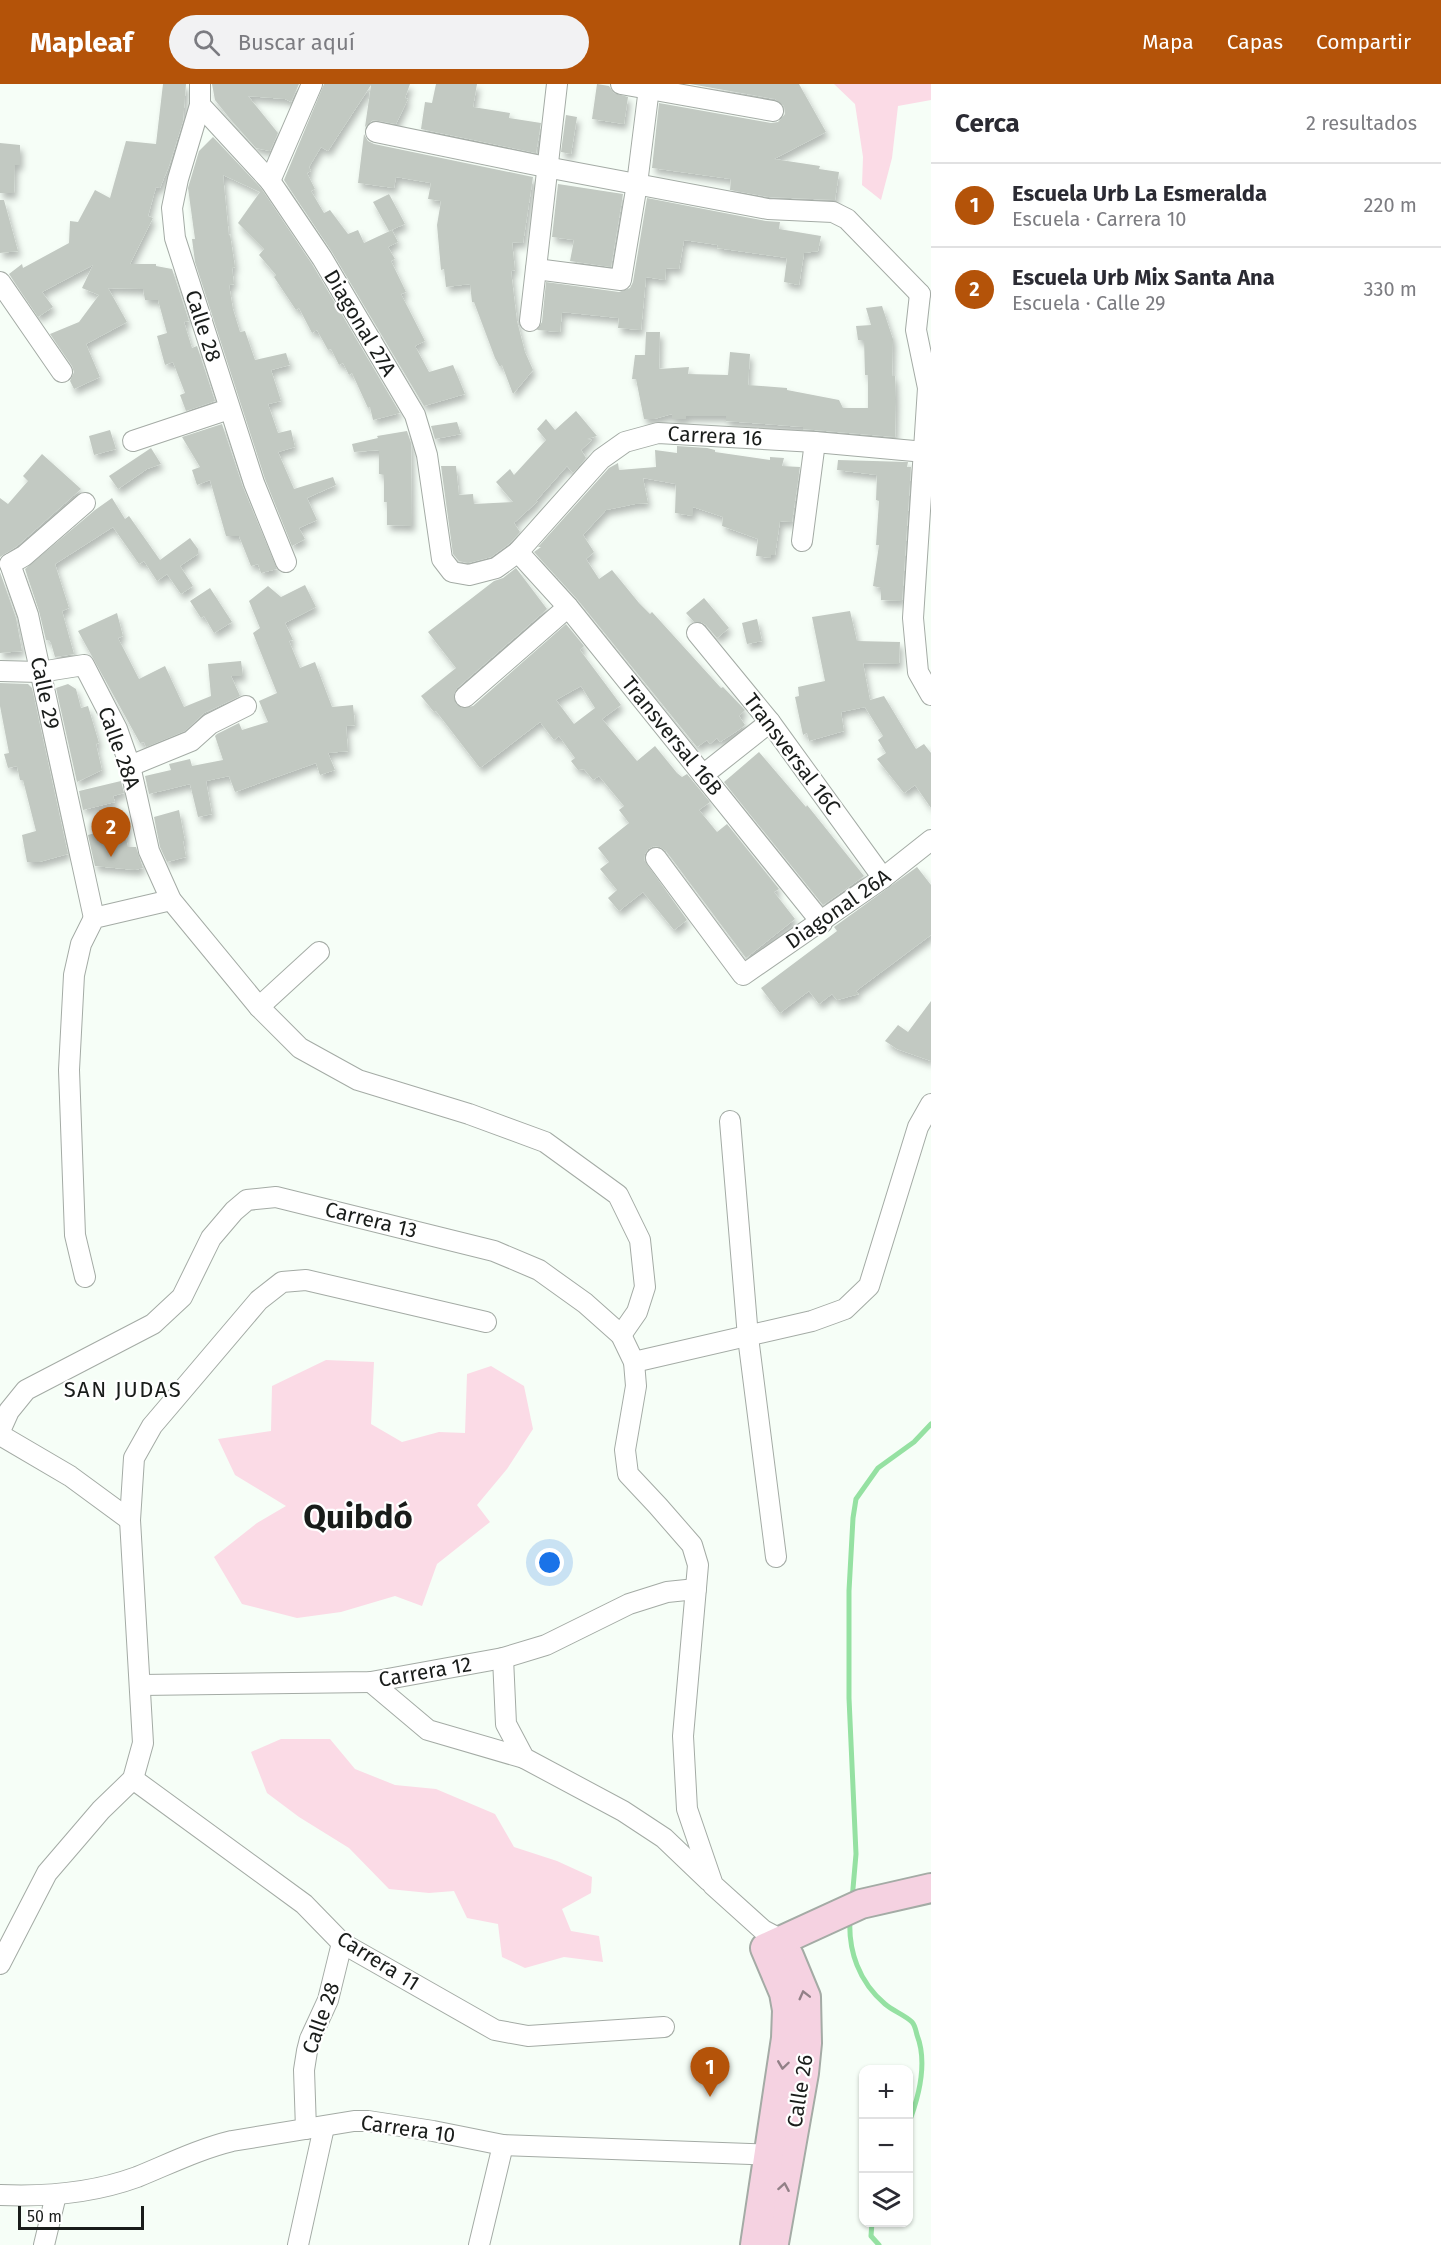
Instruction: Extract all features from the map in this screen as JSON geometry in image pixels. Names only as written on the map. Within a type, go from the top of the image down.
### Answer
[{"type":"street","name":"Calle 28","points":[[200,84],[201,105],[178,179],[172,208],[175,238],[254,483],[286,562]]},
{"type":"street","points":[[270,181],[312,84]]},
{"type":"street","points":[[530,321],[557,84]]},
{"type":"street","points":[[621,84],[773,111]]},
{"type":"street","points":[[536,269],[621,280],[637,184],[649,88]]},
{"type":"street","name":"Diagonal 27A","points":[[201,105],[270,181],[322,258],[415,415],[427,454],[442,559],[452,572]]},
{"type":"street","points":[[376,132],[768,209],[833,212],[847,219],[925,290],[916,330],[928,388],[913,618],[918,672],[931,695]]},
{"type":"street","points":[[0,282],[62,372]]},
{"type":"street","points":[[132,441],[230,409]]},
{"type":"street","name":"Carrera 16","points":[[452,572],[469,575],[496,568],[518,552],[601,459],[625,442],[658,433],[815,442],[925,452]]},
{"type":"street","points":[[802,541],[815,442]]},
{"type":"street","name":"Calle 29","points":[[86,503],[24,556],[5,561],[28,615],[94,918]]},
{"type":"street","name":"Transversal 16B","points":[[518,552],[568,607],[822,922]]},
{"type":"street","points":[[465,697],[568,607]]},
{"type":"street","name":"Transversal 16C","points":[[696,633],[770,722],[883,878]]},
{"type":"street","name":"Calle 28A","points":[[40,672],[84,665],[117,729],[130,766],[149,851],[171,900],[259,1007],[300,1048],[358,1080],[469,1114],[545,1142],[618,1195],[640,1240],[645,1287],[637,1312],[621,1335]]},
{"type":"street","points":[[0,671],[40,672]]},
{"type":"street","points":[[130,766],[190,741],[210,724],[246,706]]},
{"type":"street","points":[[703,775],[770,722]]},
{"type":"street","name":"Diagonal 26A","points":[[656,858],[743,975],[822,922],[931,840]]},
{"type":"street","points":[[85,1277],[75,1235],[69,1070],[74,975],[81,944],[94,918],[171,900]]},
{"type":"street","points":[[259,1007],[319,952]]},
{"type":"street","points":[[634,1362],[812,1321],[845,1309],[869,1286],[918,1126],[931,1104]]},
{"type":"street","points":[[730,1121],[748,1337],[776,1557]]},
{"type":"street","name":"Carrera 13","points":[[0,1433],[9,1411],[26,1390],[153,1324],[182,1297],[211,1238],[234,1211],[247,1200],[276,1197],[494,1251],[539,1270],[585,1303],[621,1335]]},
{"type":"street","points":[[0,1964],[46,1873],[101,1810],[133,1779],[144,1743],[130,1520],[134,1458],[152,1426],[259,1300],[282,1282],[306,1280],[486,1322]]},
{"type":"street","points":[[621,1335],[634,1362],[636,1386],[625,1449],[628,1474],[692,1545],[698,1565],[683,1736],[687,1809],[713,1886]]},
{"type":"street","points":[[0,1433],[70,1476],[130,1520]]},
{"type":"street","name":"Carrera 12","points":[[141,1685],[371,1682],[503,1658],[546,1645],[629,1604],[667,1592],[696,1589]]},
{"type":"street","points":[[503,1658],[506,1724],[524,1758]]},
{"type":"street","points":[[371,1682],[428,1730],[524,1758],[623,1811],[664,1838],[770,1939],[849,1909],[931,1888]]},
{"type":"street","name":"Carrera 11","points":[[133,1779],[304,1904],[342,1943],[495,2030],[528,2037],[664,2027]]},
{"type":"street","name":"Calle 26","points":[[765,2244],[779,2155],[787,2010],[770,1939]]},
{"type":"street","name":"Calle 28","points":[[298,2245],[315,2128],[304,2070],[310,2039],[328,2000],[342,1943]]},
{"type":"street","name":"Carrera 10","points":[[0,2195],[56,2195],[88,2190],[135,2177],[213,2146],[354,2121],[389,2123],[503,2145],[779,2155]]},
{"type":"street","points":[[479,2245],[503,2145]]},
{"type":"street","points":[[44,2245],[56,2195]]},
{"type":"shaded area","points":[[834,84],[931,84],[931,100],[898,106],[892,158],[881,200],[862,185],[863,157],[855,104]]},
{"type":"shaded area","points":[[326,1360],[374,1362],[371,1424],[402,1442],[439,1432],[465,1433],[467,1374],[491,1366],[524,1386],[533,1429],[507,1469],[477,1505],[490,1522],[437,1564],[422,1606],[395,1596],[341,1612],[297,1618],[242,1604],[214,1557],[257,1523],[286,1506],[235,1475],[218,1439],[271,1431],[272,1386]]},
{"type":"shaded area","points":[[281,1739],[330,1739],[355,1769],[395,1785],[436,1789],[495,1814],[514,1847],[557,1861],[592,1877],[591,1893],[562,1909],[571,1931],[599,1936],[603,1962],[564,1957],[525,1968],[502,1957],[498,1924],[467,1918],[454,1891],[429,1893],[389,1889],[349,1848],[299,1817],[267,1793],[251,1752]]},
{"type":"building","points":[[163,84],[186,84],[183,121],[160,188],[156,187],[148,216],[153,218],[130,264],[156,264],[156,266],[172,269],[189,321],[184,322],[192,348],[197,346],[215,401],[186,411],[180,395],[185,393],[173,362],[165,365],[157,336],[167,333],[158,300],[145,300],[143,289],[108,288],[127,322],[86,344],[100,377],[74,389],[70,381],[74,372],[72,366],[50,334],[79,322],[99,295],[82,288],[93,265],[42,292],[53,307],[38,317],[9,274],[22,264],[23,268],[69,243],[70,221],[78,222],[95,190],[110,198],[126,141],[156,144]]},
{"type":"building","points":[[212,84],[299,84],[291,102],[285,99],[248,96],[278,133],[270,151],[256,148],[231,120],[215,100]]},
{"type":"building","points":[[324,84],[410,84],[405,98],[408,99],[396,124],[373,120],[365,127],[371,85],[328,151],[321,147],[309,167],[311,171],[307,173],[315,189],[311,191],[324,213],[330,210],[348,234],[358,230],[364,243],[392,230],[398,242],[388,247],[395,259],[391,261],[406,292],[401,294],[425,341],[415,346],[429,372],[453,365],[465,394],[424,406],[332,252],[284,180]]},
{"type":"building","points":[[436,84],[477,84],[473,107],[510,113],[509,118],[541,123],[536,153],[421,129],[425,102],[432,103]]},
{"type":"building","points":[[597,84],[609,86],[614,93],[628,97],[624,124],[592,119]]},
{"type":"building","points":[[690,84],[799,84],[826,132],[774,159],[820,166],[819,169],[839,172],[835,200],[769,197],[730,190],[731,179],[652,168],[659,103],[771,123],[778,122],[785,114],[784,106],[775,99]]},
{"type":"building","points":[[566,115],[577,117],[571,154],[561,152]]},
{"type":"building","points":[[364,134],[368,141],[374,144],[533,177],[523,243],[512,242],[515,270],[511,271],[517,321],[525,352],[533,370],[513,394],[502,365],[500,367],[495,358],[474,302],[472,302],[470,284],[446,287],[444,269],[441,270],[437,225],[441,201],[428,199],[431,183],[396,177],[394,188],[358,183]]},
{"type":"building","points":[[213,137],[261,188],[312,264],[400,413],[373,420],[370,407],[368,408],[352,373],[349,375],[343,363],[339,365],[317,330],[312,333],[299,308],[296,310],[274,277],[276,275],[259,255],[264,249],[238,223],[260,192],[223,175],[229,236],[230,234],[235,267],[232,268],[234,284],[229,285],[240,332],[245,331],[255,360],[286,353],[290,365],[271,370],[281,401],[268,404],[278,433],[291,430],[295,447],[278,452],[294,489],[333,477],[336,485],[307,498],[317,520],[299,528],[305,539],[292,546],[265,479],[195,262],[192,239],[195,239],[188,188],[199,151]]},
{"type":"building","points":[[0,143],[20,145],[20,165],[15,165],[14,193],[0,193]]},
{"type":"building","points":[[558,184],[623,194],[611,267],[570,261],[574,240],[552,237]]},
{"type":"building","points":[[389,194],[405,224],[389,231],[373,202]]},
{"type":"building","points":[[647,198],[780,222],[779,229],[821,236],[818,251],[804,253],[799,285],[784,282],[787,258],[717,248],[718,245],[684,240],[679,269],[666,268],[665,280],[646,277],[641,330],[618,328],[619,318],[562,312],[560,332],[537,330],[542,322],[546,282],[619,292],[630,288],[633,282]]},
{"type":"building","points":[[0,200],[4,200],[18,251],[0,253]]},
{"type":"building","points":[[882,306],[893,339],[895,437],[726,421],[726,416],[686,416],[686,419],[672,419],[672,414],[644,419],[636,379],[632,379],[635,355],[645,355],[646,332],[660,332],[659,369],[689,367],[688,374],[728,375],[730,352],[750,354],[748,385],[787,388],[787,390],[839,400],[843,408],[868,408],[868,375],[865,375],[864,340],[858,340],[856,326],[871,325],[866,308]]},
{"type":"building","points":[[576,411],[597,436],[587,439],[592,440],[581,450],[586,458],[573,473],[567,466],[536,501],[538,501],[514,523],[520,532],[510,543],[491,557],[468,563],[459,561],[453,554],[441,466],[456,466],[459,495],[473,494],[474,504],[513,502],[496,482],[510,469],[514,475],[546,440],[537,429],[546,419],[555,430]]},
{"type":"building","points":[[457,422],[461,434],[435,439],[431,426]]},
{"type":"building","points":[[222,424],[243,487],[277,569],[261,573],[258,564],[251,566],[239,536],[226,536],[210,480],[197,485],[192,470],[200,467],[182,437]]},
{"type":"building","points":[[110,430],[116,449],[94,455],[89,436]]},
{"type":"building","points":[[407,431],[411,443],[412,526],[387,525],[384,475],[379,474],[379,450],[354,452],[352,444],[378,438],[377,436]]},
{"type":"building","points":[[677,446],[707,448],[715,452],[770,460],[770,457],[784,458],[782,466],[800,467],[792,522],[780,521],[775,555],[771,555],[771,558],[756,556],[758,539],[722,526],[723,517],[693,507],[693,516],[675,513],[676,484],[643,478],[648,503],[606,510],[583,535],[594,552],[586,559],[599,579],[612,570],[639,603],[650,614],[652,612],[721,688],[723,687],[745,710],[739,716],[745,725],[720,742],[717,738],[710,744],[707,740],[697,747],[577,599],[534,552],[541,547],[538,547],[609,468],[618,463],[619,470],[656,467],[655,450],[677,453]]},
{"type":"building","points":[[151,448],[161,464],[147,469],[118,489],[109,476]]},
{"type":"building","points":[[42,454],[81,489],[17,546],[0,557],[0,498],[8,504],[28,481],[23,476]]},
{"type":"building","points":[[838,460],[908,462],[907,467],[911,467],[902,601],[881,600],[881,588],[873,586],[879,545],[876,545],[879,501],[876,500],[877,475],[837,470]]},
{"type":"building","points":[[112,498],[125,519],[129,516],[160,560],[190,538],[198,549],[198,554],[180,566],[193,586],[181,594],[167,574],[157,581],[144,561],[139,564],[113,527],[55,564],[69,608],[62,611],[74,654],[55,657],[51,643],[46,640],[25,569]]},
{"type":"building","points":[[516,568],[547,609],[457,688],[454,694],[456,704],[462,708],[473,706],[566,624],[584,646],[580,650],[621,705],[602,719],[637,761],[655,746],[677,773],[682,777],[687,774],[710,802],[699,810],[717,832],[727,824],[779,889],[774,892],[795,919],[746,958],[666,851],[660,847],[654,846],[648,849],[644,860],[687,920],[674,930],[643,892],[619,911],[608,898],[617,890],[600,869],[609,862],[598,848],[629,823],[619,810],[624,806],[599,776],[593,780],[584,769],[578,770],[571,761],[575,758],[559,736],[554,740],[540,722],[480,768],[436,711],[434,712],[421,696],[456,668],[428,632],[494,581],[503,578]],"holes":[[[581,686],[595,708],[574,724],[556,700]]]},
{"type":"building","points":[[0,572],[16,618],[22,651],[0,653]]},
{"type":"building","points":[[305,585],[316,607],[285,623],[293,640],[289,641],[300,668],[315,662],[332,707],[353,705],[355,725],[346,726],[348,751],[328,753],[335,770],[320,775],[316,763],[235,792],[229,776],[206,781],[212,814],[198,817],[190,784],[149,794],[145,776],[171,770],[169,764],[190,759],[192,766],[223,760],[215,736],[217,734],[239,723],[242,730],[268,722],[259,701],[277,693],[253,633],[260,628],[249,601],[268,586],[281,597]]},
{"type":"building","points":[[210,588],[232,622],[214,633],[204,616],[201,618],[190,601]]},
{"type":"building","points":[[704,598],[729,628],[717,638],[706,625],[694,622],[686,613]]},
{"type":"building","points":[[850,611],[857,641],[900,642],[899,664],[863,663],[870,700],[884,696],[916,749],[924,744],[931,753],[931,808],[915,785],[904,793],[877,759],[886,753],[878,740],[883,736],[865,707],[841,712],[844,731],[809,741],[807,733],[803,735],[795,697],[799,696],[798,687],[825,681],[812,617]]},
{"type":"building","points":[[117,613],[123,636],[118,638],[139,679],[165,666],[184,707],[211,696],[208,664],[241,661],[243,676],[231,676],[240,696],[204,713],[185,731],[146,747],[144,742],[140,743],[78,631]]},
{"type":"building","points":[[757,619],[762,641],[747,644],[742,623]]},
{"type":"building","points":[[0,683],[28,684],[32,688],[68,854],[39,862],[27,862],[22,835],[36,831],[23,780],[20,780],[17,766],[8,768],[4,754],[9,753],[0,706]]},
{"type":"building","points":[[68,684],[76,689],[81,708],[88,706],[99,743],[96,744],[102,770],[77,782],[56,688]]},
{"type":"building","points":[[759,752],[806,807],[807,805],[864,876],[823,905],[724,782]]},
{"type":"building","points":[[121,781],[124,793],[113,796],[115,802],[83,810],[79,791]]},
{"type":"building","points":[[179,810],[186,857],[167,862],[160,847],[154,817]]},
{"type":"building","points":[[123,825],[128,847],[136,847],[143,868],[135,870],[95,866],[88,835]]},
{"type":"building","points":[[917,867],[931,885],[931,935],[856,991],[859,994],[837,1000],[832,994],[819,1004],[809,991],[780,1013],[761,988],[837,931],[834,927]]},
{"type":"building","points":[[931,1001],[931,1061],[897,1049],[885,1041],[898,1025],[908,1032]]},
{"type":"waterway","points":[[852,1900],[856,1854],[849,1698],[849,1591],[856,1499],[878,1468],[914,1442],[931,1424]]},
{"type":"waterway","points":[[850,1918],[853,1954],[862,1976],[885,2004],[906,2017],[915,2028],[922,2057],[922,2068],[916,2103],[910,2119]]},
{"type":"waterway","points":[[872,2227],[871,2236],[879,2245]]},
{"type":"place","name":"Escuela Urb Mix Santa Ana","points":[[111,857]]},
{"type":"place","name":"Escuela Urb La Esmeralda","points":[[710,2097]]},
{"type":"district","name":"SAN JUDAS","points":[[123,1389]]},
{"type":"district","name":"Quibdó","points":[[358,1517]]}]
